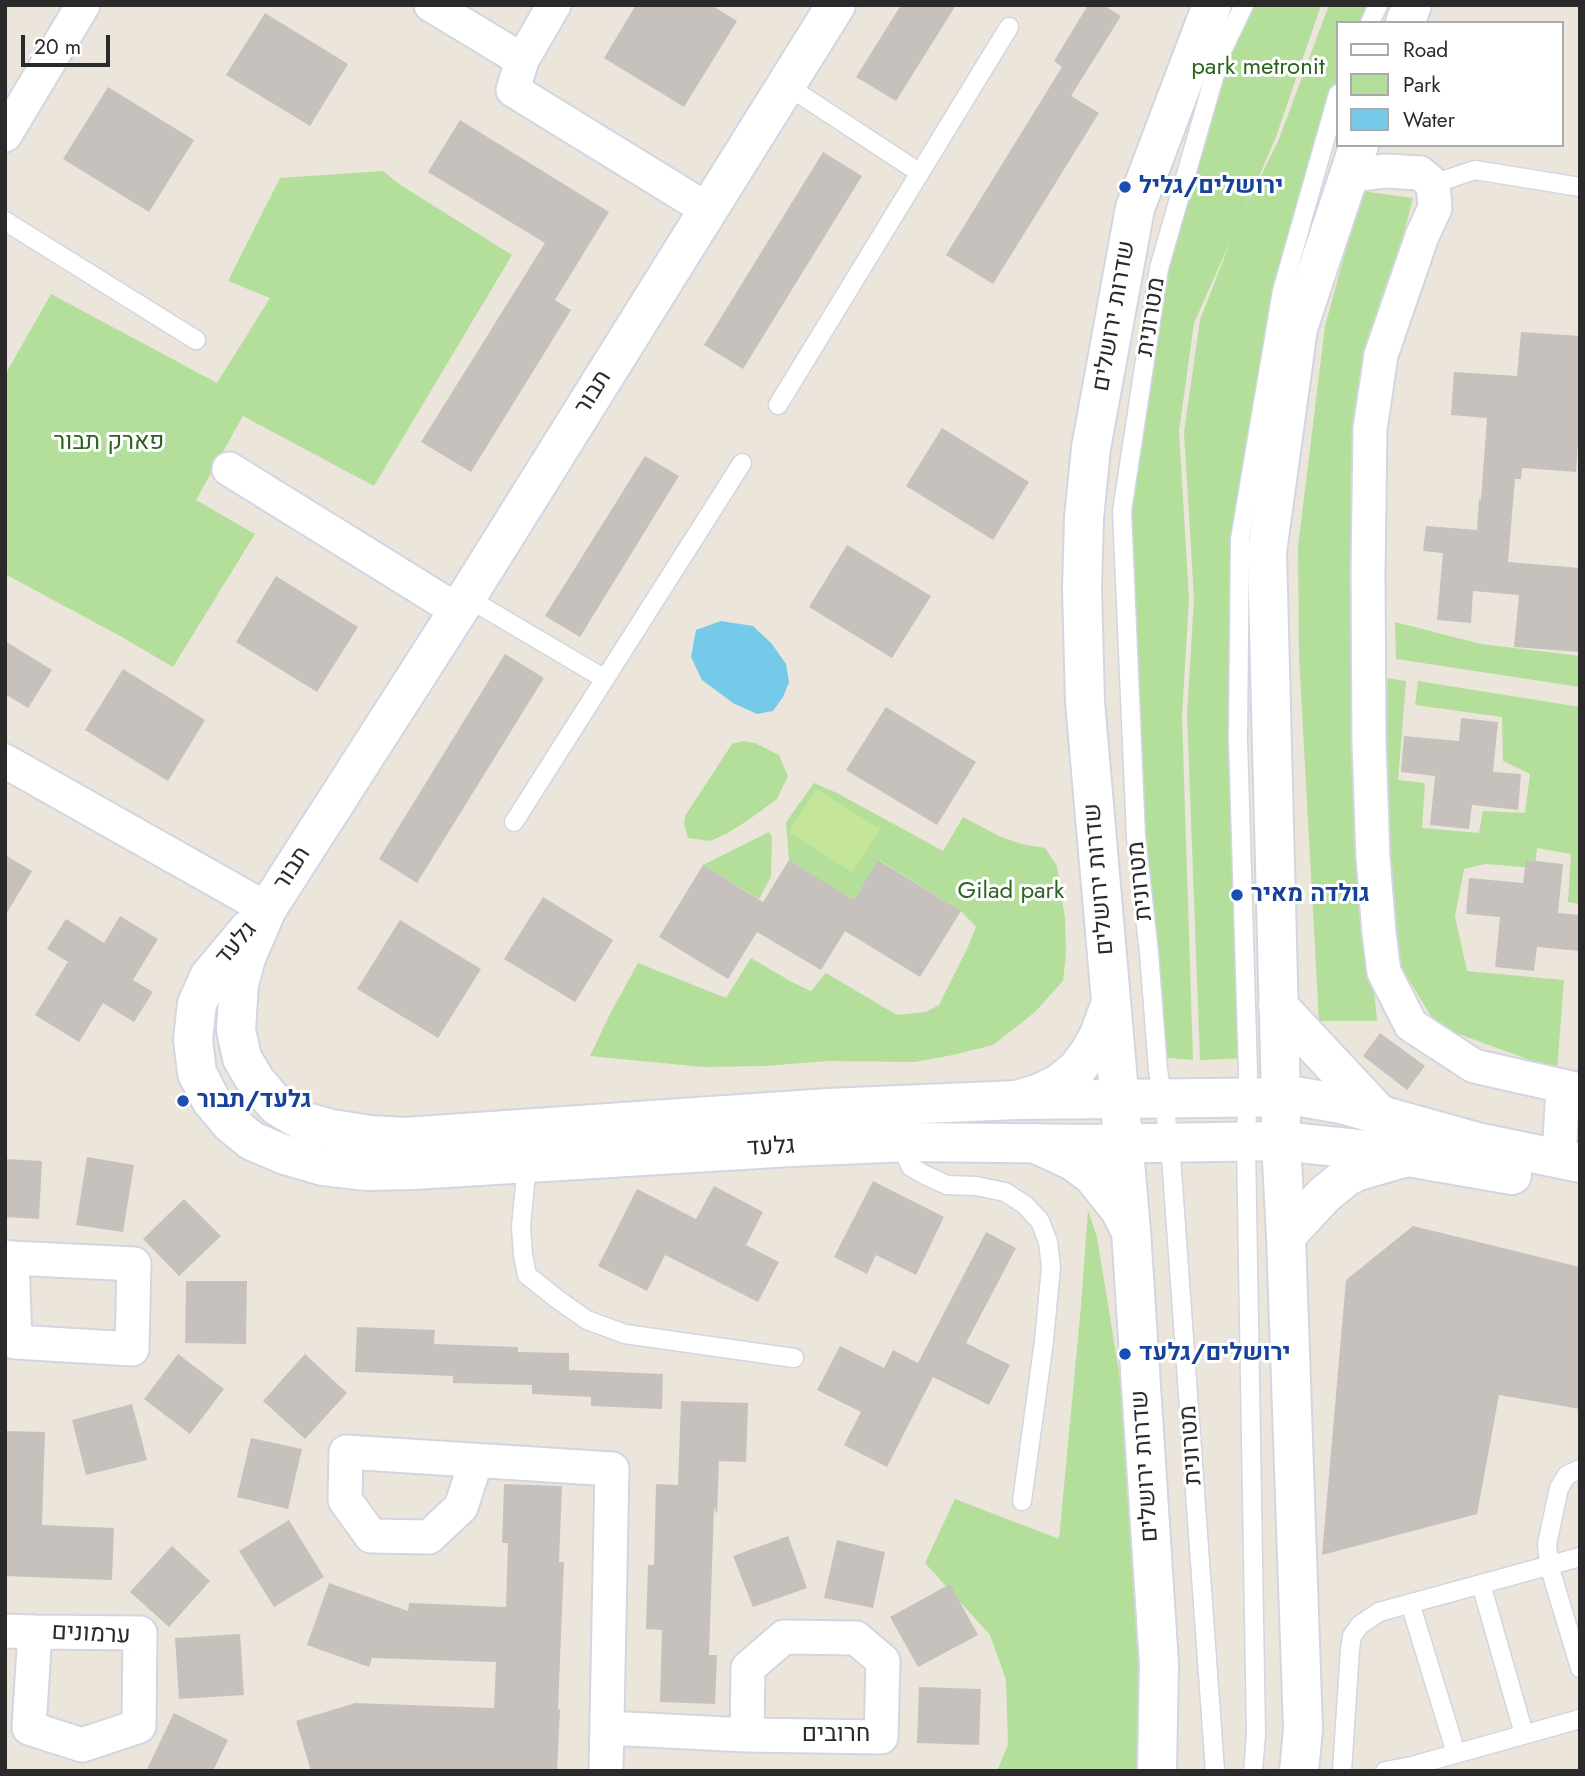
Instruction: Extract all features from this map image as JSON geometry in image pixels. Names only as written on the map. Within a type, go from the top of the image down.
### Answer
[{"type":"street","points":[[5,135],[83,5]]},
{"type":"street","points":[[431,5],[522,60]]},
{"type":"street","points":[[554,5],[522,60],[513,90],[708,210]]},
{"type":"street","name":"תבור","points":[[5,761],[267,909],[462,604],[836,5]]},
{"type":"street","name":"שדרות ירושלים","points":[[1157,1771],[1158,1664],[1131,1231],[1085,702],[1082,588],[1084,518],[1091,448],[1135,208],[1220,6]]},
{"type":"street","points":[[1299,1771],[1303,1729],[1286,1236],[1263,1142],[1264,1097],[1278,1006],[1267,552],[1298,328],[1354,160],[1386,171],[1420,173],[1433,184],[1435,208],[1422,236],[1381,355],[1370,429],[1369,744],[1373,857],[1384,972],[1411,1025],[1474,1066],[1571,1088],[1573,1170]]},
{"type":"street","points":[[229,469],[462,604]]},
{"type":"street","name":"גלעד","points":[[267,909],[246,958],[239,984],[236,1030],[242,1058],[255,1080],[277,1106],[302,1121],[332,1129],[404,1137],[740,1113],[1118,1098]]},
{"type":"street","name":"גלעד","points":[[267,909],[209,977],[197,1004],[193,1039],[197,1073],[211,1100],[231,1124],[252,1141],[285,1155],[323,1166],[367,1171],[414,1170],[778,1147],[899,1143],[1123,1143]]},
{"type":"street","points":[[1017,1100],[1060,1083],[1077,1069],[1099,1035],[1111,1003]]},
{"type":"street","points":[[1278,1006],[1379,1114]]},
{"type":"street","points":[[1118,1098],[1264,1097],[1342,1104],[1573,1170]]},
{"type":"street","points":[[1123,1143],[1263,1142],[1367,1150],[1507,1174],[1573,1170]]},
{"type":"street","points":[[1034,1143],[1073,1161],[1092,1175],[1120,1210],[1131,1231]]},
{"type":"street","points":[[1286,1236],[1324,1195],[1346,1177],[1407,1157]]},
{"type":"street","points":[[476,1461],[612,1469],[606,1771]]},
{"type":"street","name":"חרובים","points":[[607,1728],[747,1735],[881,1737],[883,1661],[856,1638],[784,1637],[748,1668],[747,1735]]},
{"type":"lane","points":[[1371,21],[1378,5]]},
{"type":"lane","name":"מטרונית","points":[[1215,1771],[1170,1143],[1158,1070],[1136,837],[1122,512],[1159,268],[1221,53],[1220,6]]},
{"type":"lane","points":[[778,405],[1009,27]]},
{"type":"lane","points":[[786,85],[920,173]]},
{"type":"lane","points":[[1264,1097],[1247,1058],[1238,739],[1240,539],[1282,291],[1336,101]]},
{"type":"lane","points":[[1433,184],[1475,170],[1580,187]]},
{"type":"lane","points":[[5,221],[196,340]]},
{"type":"lane","points":[[514,822],[742,463]]},
{"type":"lane","points":[[462,604],[605,679]]},
{"type":"lane","points":[[1253,1771],[1256,1735],[1263,1142]]},
{"type":"lane","points":[[899,1143],[911,1167],[925,1175],[947,1185],[976,1186],[1005,1192],[1025,1205],[1040,1221],[1048,1242],[1051,1267],[1044,1341],[1022,1501]]},
{"type":"lane","points":[[527,1164],[521,1226],[527,1275],[557,1299],[587,1320],[625,1334],[794,1358]]},
{"type":"lane","points":[[1580,1469],[1567,1475],[1559,1488],[1547,1544],[1549,1565],[1580,1668]]},
{"type":"lane","points":[[1342,1771],[1352,1636],[1360,1625],[1379,1612],[1580,1557]]},
{"type":"lane","points":[[1481,1584],[1524,1734]]},
{"type":"lane","points":[[1410,1604],[1456,1753]]},
{"type":"lane","points":[[1385,1771],[1412,1766],[1580,1719]]},
{"type":"green space","name":"park metronit","points":[[1248,5],[1321,5],[1276,137],[1244,211],[1279,139],[1329,5],[1372,5],[1366,21],[1336,21],[1336,100],[1282,291],[1240,539],[1247,1058],[1200,1060],[1187,714],[1194,599],[1184,432],[1200,320],[1231,240],[1194,323],[1179,431],[1189,599],[1182,716],[1193,1060],[1158,1057],[1122,511],[1159,268],[1221,53]]},
{"type":"green space","name":"פארק תבור","points":[[383,171],[399,184],[512,255],[374,486],[243,416],[196,500],[255,534],[173,667],[5,574],[5,375],[51,294],[217,383],[270,298],[228,281],[280,178]]},
{"type":"green space","points":[[1362,191],[1413,198],[1378,334],[1370,951],[1377,1021],[1319,1021],[1299,657],[1298,547],[1325,326]]},
{"type":"green space","points":[[1395,622],[1481,644],[1580,656],[1580,687],[1396,659]]},
{"type":"green space","points":[[1380,677],[1406,681],[1398,780],[1425,783],[1422,828],[1479,833],[1483,811],[1525,813],[1530,774],[1503,761],[1502,717],[1415,705],[1418,681],[1580,707],[1580,904],[1568,902],[1571,854],[1537,848],[1535,868],[1485,864],[1464,869],[1455,916],[1467,971],[1564,980],[1557,1070],[1437,1026],[1401,967],[1385,856]]},
{"type":"green space","points":[[743,741],[755,743],[779,755],[788,776],[777,799],[726,834],[710,841],[688,838],[685,816],[732,744]]},
{"type":"green space","name":"Gilad park","points":[[814,783],[943,851],[963,817],[1001,837],[1045,848],[1057,866],[1065,918],[1066,954],[1063,981],[1035,1012],[993,1045],[915,1062],[829,1061],[703,1067],[590,1056],[638,963],[726,998],[751,958],[811,991],[826,973],[897,1015],[926,1012],[939,1005],[976,927],[961,911],[879,860],[854,900],[789,860],[786,822]]},
{"type":"green space","points":[[816,789],[880,829],[852,872],[789,832]]},
{"type":"green space","points":[[769,832],[772,837],[771,877],[759,899],[703,865]]},
{"type":"green space","points":[[1088,1210],[1097,1237],[1130,1440],[1148,1771],[997,1771],[1008,1745],[1006,1680],[990,1635],[925,1563],[955,1499],[1059,1539]]},
{"type":"water","points":[[721,621],[753,626],[772,644],[786,664],[789,682],[773,711],[757,714],[733,703],[702,680],[691,657],[696,630]]},
{"type":"building","points":[[636,5],[711,5],[737,21],[684,107],[604,58]]},
{"type":"building","points":[[901,5],[956,5],[896,101],[856,77]]},
{"type":"building","points":[[1088,5],[1103,5],[1121,16],[1071,96],[1099,113],[993,284],[946,255],[1062,67],[1054,61]]},
{"type":"building","points":[[265,13],[348,64],[310,126],[226,75]]},
{"type":"building","points":[[108,87],[194,140],[149,212],[63,159]]},
{"type":"building","points":[[460,120],[609,212],[555,300],[571,310],[471,472],[421,442],[545,243],[428,172]]},
{"type":"building","points":[[823,152],[862,176],[743,369],[704,345]]},
{"type":"building","points":[[1521,332],[1580,336],[1580,414],[1576,472],[1522,468],[1521,479],[1515,479],[1508,562],[1580,568],[1580,652],[1514,647],[1519,595],[1473,591],[1471,623],[1437,620],[1443,553],[1423,551],[1426,526],[1477,530],[1487,418],[1451,415],[1454,372],[1517,376]]},
{"type":"building","points":[[942,428],[1029,482],[993,540],[906,486]]},
{"type":"building","points":[[645,456],[679,476],[580,637],[545,616]]},
{"type":"building","points":[[847,545],[931,596],[892,658],[809,607]]},
{"type":"building","points":[[276,576],[358,627],[317,692],[236,642]]},
{"type":"building","points":[[5,641],[52,670],[28,708],[5,694]]},
{"type":"building","points":[[505,654],[544,678],[417,883],[379,859]]},
{"type":"building","points":[[123,669],[205,720],[168,781],[85,730]]},
{"type":"building","points":[[886,707],[976,762],[937,825],[846,770]]},
{"type":"building","points":[[1461,718],[1498,722],[1493,772],[1521,774],[1518,810],[1472,805],[1469,829],[1430,825],[1435,776],[1401,772],[1404,736],[1459,741]]},
{"type":"building","points":[[5,855],[32,871],[5,916]]},
{"type":"building","points":[[789,860],[854,900],[878,860],[961,911],[920,977],[845,931],[821,970],[757,932],[728,979],[659,937],[703,865],[763,902]]},
{"type":"building","points":[[1526,860],[1563,864],[1558,913],[1580,915],[1580,951],[1537,947],[1534,971],[1495,967],[1500,917],[1466,914],[1469,878],[1523,883]]},
{"type":"building","points":[[543,897],[613,940],[575,1002],[504,959]]},
{"type":"building","points":[[120,916],[158,939],[133,980],[153,992],[134,1022],[103,1003],[79,1042],[35,1015],[68,962],[47,949],[66,919],[104,943]]},
{"type":"building","points":[[400,920],[481,969],[438,1038],[357,989]]},
{"type":"building","points":[[1380,1033],[1425,1066],[1407,1090],[1363,1056]]},
{"type":"building","points":[[87,1157],[134,1165],[123,1232],[76,1225]]},
{"type":"building","points":[[5,1159],[42,1161],[39,1219],[5,1217]]},
{"type":"building","points":[[873,1181],[944,1217],[916,1275],[876,1255],[867,1274],[834,1257]]},
{"type":"building","points":[[714,1186],[763,1212],[746,1245],[779,1262],[758,1302],[665,1255],[647,1291],[598,1266],[637,1189],[696,1219]]},
{"type":"building","points":[[184,1199],[221,1236],[179,1276],[143,1239]]},
{"type":"building","points":[[1413,1226],[1580,1267],[1580,1409],[1499,1395],[1477,1514],[1322,1555],[1346,1280]]},
{"type":"building","points":[[986,1232],[1016,1248],[966,1343],[1010,1365],[989,1405],[933,1377],[887,1467],[844,1445],[861,1412],[817,1390],[840,1346],[884,1368],[893,1350],[918,1363]]},
{"type":"building","points":[[186,1281],[247,1281],[246,1344],[185,1343]]},
{"type":"building","points":[[357,1327],[435,1330],[434,1344],[518,1347],[518,1352],[569,1353],[569,1370],[663,1374],[662,1409],[591,1406],[591,1397],[532,1394],[532,1385],[453,1383],[453,1376],[355,1372]]},
{"type":"building","points":[[178,1354],[224,1389],[190,1434],[144,1399]]},
{"type":"building","points":[[305,1354],[347,1393],[305,1439],[263,1401]]},
{"type":"building","points":[[681,1401],[748,1403],[746,1462],[719,1461],[717,1514],[714,1507],[709,1655],[717,1655],[715,1704],[660,1702],[662,1630],[646,1629],[648,1565],[654,1565],[656,1484],[678,1485]]},
{"type":"building","points":[[132,1404],[147,1460],[86,1475],[72,1420]]},
{"type":"building","points":[[5,1431],[45,1432],[42,1525],[114,1528],[112,1580],[5,1576]]},
{"type":"building","points":[[251,1438],[302,1449],[288,1509],[237,1497]]},
{"type":"building","points":[[504,1484],[562,1486],[559,1562],[564,1562],[557,1771],[311,1771],[296,1721],[355,1703],[494,1708],[496,1662],[372,1658],[369,1667],[307,1645],[329,1583],[408,1611],[409,1603],[506,1607],[508,1543],[502,1543]]},
{"type":"building","points":[[289,1520],[324,1577],[274,1607],[239,1551]]},
{"type":"building","points":[[788,1536],[807,1588],[753,1607],[733,1556]]},
{"type":"building","points":[[837,1540],[885,1552],[873,1608],[824,1598]]},
{"type":"building","points":[[172,1546],[210,1581],[169,1627],[130,1592]]},
{"type":"building","points":[[950,1584],[978,1635],[918,1667],[890,1617]]},
{"type":"building","points":[[240,1634],[244,1695],[179,1699],[175,1638]]},
{"type":"building","points":[[919,1687],[981,1689],[979,1745],[917,1743]]},
{"type":"building","points":[[174,1713],[228,1740],[213,1771],[146,1771]]},
{"type":"place","name":"ירושלים/גליל","points":[[1125,187]]},
{"type":"place","name":"גולדה מאיר","points":[[1237,895]]},
{"type":"place","name":"גלעד/תבור","points":[[183,1101]]},
{"type":"place","name":"ירושלים/גלעד","points":[[1125,1354]]}]
